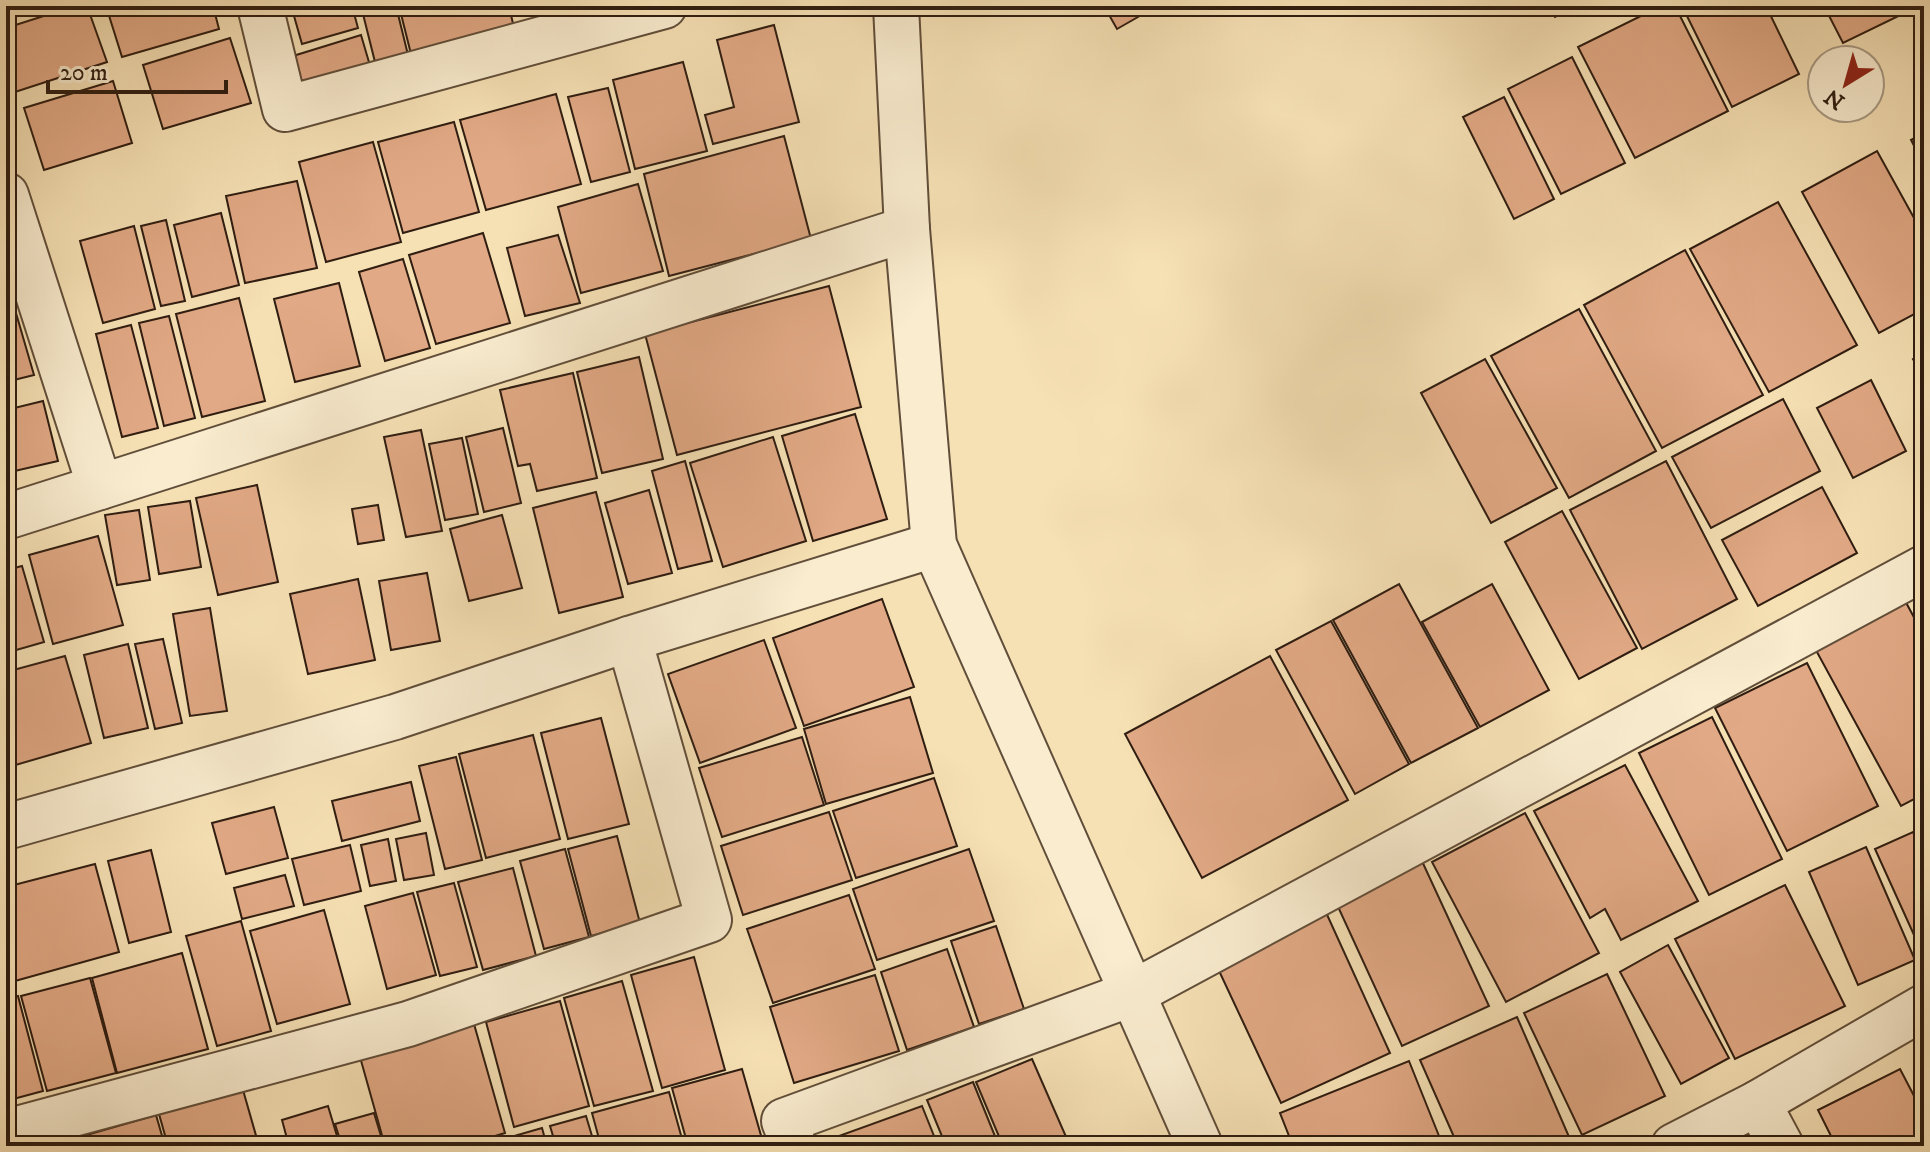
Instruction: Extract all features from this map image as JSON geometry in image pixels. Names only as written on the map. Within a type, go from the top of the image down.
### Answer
[{"type":"street","points":[[260,6],[285,109],[664,6]]},
{"type":"street","points":[[896,6],[907,229],[934,545],[1200,1146]]},
{"type":"street","points":[[6,195],[100,487]]},
{"type":"street","points":[[6,517],[907,229]]},
{"type":"street","points":[[6,827],[395,717],[629,639],[934,545]]},
{"type":"street","points":[[794,1146],[784,1121],[1131,994],[1924,568]]},
{"type":"street","points":[[6,1132],[408,1024],[709,920],[629,639]]},
{"type":"street","points":[[1674,1146],[1758,1103],[1924,1007]]},
{"type":"street","points":[[1758,1103],[1781,1146]]},
{"type":"building","points":[[75,6],[87,6],[107,62],[15,92],[6,66],[6,28]]},
{"type":"building","points":[[106,6],[213,6],[219,29],[122,57]]},
{"type":"building","points":[[352,6],[358,28],[302,44],[292,9]]},
{"type":"building","points":[[361,6],[396,6],[409,59],[376,66]]},
{"type":"building","points":[[399,6],[509,6],[514,28],[411,54]]},
{"type":"building","points":[[1104,6],[1157,6],[1117,29]]},
{"type":"building","points":[[1549,6],[1577,6],[1555,17]]},
{"type":"building","points":[[1661,6],[1675,6],[1728,111],[1635,158],[1578,47]]},
{"type":"building","points":[[1682,6],[1766,6],[1799,74],[1732,107]]},
{"type":"building","points":[[1824,6],[1919,6],[1843,43]]},
{"type":"building","points":[[774,25],[799,122],[713,144],[705,115],[734,107],[717,40]]},
{"type":"building","points":[[361,35],[371,69],[304,90],[293,56]]},
{"type":"building","points":[[230,38],[251,103],[163,129],[143,65]]},
{"type":"building","points":[[1572,57],[1625,163],[1561,194],[1508,89]]},
{"type":"building","points":[[683,62],[707,151],[635,169],[613,80]]},
{"type":"building","points":[[113,81],[132,143],[44,170],[24,108]]},
{"type":"building","points":[[608,88],[630,172],[591,182],[568,97]]},
{"type":"building","points":[[556,94],[581,184],[486,210],[460,120]]},
{"type":"building","points":[[1504,97],[1554,199],[1514,219],[1463,117]]},
{"type":"building","points":[[454,122],[479,212],[403,233],[378,142]]},
{"type":"building","points":[[1924,133],[1924,165],[1911,140]]},
{"type":"building","points":[[784,136],[811,239],[669,276],[644,174]]},
{"type":"building","points":[[373,142],[401,242],[326,262],[299,162]]},
{"type":"building","points":[[1877,151],[1924,236],[1924,309],[1879,333],[1802,192]]},
{"type":"building","points":[[297,181],[317,268],[245,283],[226,196]]},
{"type":"building","points":[[638,184],[663,271],[581,293],[558,207]]},
{"type":"building","points":[[1778,202],[1857,345],[1769,392],[1690,249]]},
{"type":"building","points":[[221,213],[239,285],[192,297],[174,225]]},
{"type":"building","points":[[166,220],[185,301],[161,306],[141,226]]},
{"type":"building","points":[[134,226],[155,309],[103,323],[80,241]]},
{"type":"building","points":[[483,233],[510,323],[436,344],[409,255]]},
{"type":"building","points":[[558,235],[580,303],[525,316],[507,248]]},
{"type":"building","points":[[1685,250],[1763,395],[1662,448],[1584,305]]},
{"type":"building","points":[[403,259],[430,348],[385,361],[359,272]]},
{"type":"building","points":[[6,278],[13,303],[6,305]]},
{"type":"building","points":[[339,283],[360,366],[295,382],[274,299]]},
{"type":"building","points":[[829,286],[861,407],[677,455],[645,334]]},
{"type":"building","points":[[239,298],[265,401],[202,417],[176,314]]},
{"type":"building","points":[[1579,309],[1656,451],[1569,498],[1491,356]]},
{"type":"building","points":[[16,313],[34,375],[6,382],[6,315]]},
{"type":"building","points":[[169,316],[195,418],[164,426],[139,323]]},
{"type":"building","points":[[131,325],[158,428],[122,437],[96,334]]},
{"type":"building","points":[[1924,353],[1924,377],[1913,359]]},
{"type":"building","points":[[639,357],[663,459],[602,473],[577,372]]},
{"type":"building","points":[[1485,359],[1557,488],[1491,523],[1421,393]]},
{"type":"building","points":[[573,373],[597,478],[537,491],[530,464],[518,466],[500,390]]},
{"type":"building","points":[[1871,380],[1906,451],[1853,478],[1817,408]]},
{"type":"building","points":[[1783,399],[1820,471],[1711,528],[1672,457]]},
{"type":"building","points":[[43,401],[58,461],[6,473],[6,410]]},
{"type":"building","points":[[855,414],[887,519],[813,541],[782,436]]},
{"type":"building","points":[[503,428],[521,503],[484,512],[466,437]]},
{"type":"building","points":[[421,430],[442,531],[406,537],[384,437]]},
{"type":"building","points":[[773,437],[806,541],[723,567],[690,463]]},
{"type":"building","points":[[462,438],[478,514],[445,520],[429,444]]},
{"type":"building","points":[[685,461],[712,561],[678,569],[652,471]]},
{"type":"building","points":[[1666,461],[1737,599],[1642,649],[1570,510]]},
{"type":"building","points":[[257,485],[278,582],[218,595],[196,498]]},
{"type":"building","points":[[1822,487],[1857,553],[1758,606],[1722,540]]},
{"type":"building","points":[[649,490],[672,573],[628,584],[605,503]]},
{"type":"building","points":[[596,492],[623,597],[559,613],[533,508]]},
{"type":"building","points":[[190,501],[201,567],[159,574],[148,507]]},
{"type":"building","points":[[378,505],[384,540],[358,544],[352,509]]},
{"type":"building","points":[[139,510],[150,580],[117,585],[105,515]]},
{"type":"building","points":[[1562,511],[1637,648],[1579,679],[1505,542]]},
{"type":"building","points":[[502,515],[522,588],[469,601],[450,529]]},
{"type":"building","points":[[98,536],[123,625],[53,644],[29,555]]},
{"type":"building","points":[[22,566],[44,642],[6,653],[6,570]]},
{"type":"building","points":[[427,573],[440,641],[391,650],[379,581]]},
{"type":"building","points":[[358,579],[375,660],[308,674],[290,594]]},
{"type":"building","points":[[1399,584],[1478,728],[1411,763],[1333,620]]},
{"type":"building","points":[[1492,584],[1549,690],[1480,727],[1422,622]]},
{"type":"building","points":[[1902,595],[1924,636],[1924,794],[1901,806],[1812,643]]},
{"type":"building","points":[[882,599],[914,687],[804,726],[773,638]]},
{"type":"building","points":[[210,608],[227,711],[190,716],[173,614]]},
{"type":"building","points":[[1331,621],[1409,764],[1355,794],[1276,650]]},
{"type":"building","points":[[163,639],[182,723],[155,729],[135,644]]},
{"type":"building","points":[[764,640],[796,728],[700,763],[668,674]]},
{"type":"building","points":[[128,644],[148,728],[104,738],[84,655]]},
{"type":"building","points":[[65,656],[91,743],[12,766],[6,747],[6,672]]},
{"type":"building","points":[[1270,656],[1348,800],[1202,878],[1125,734]]},
{"type":"building","points":[[1807,663],[1878,806],[1787,851],[1715,708]]},
{"type":"building","points":[[910,697],[933,773],[826,804],[804,729]]},
{"type":"building","points":[[1712,717],[1782,859],[1709,895],[1639,753]]},
{"type":"building","points":[[601,718],[629,824],[568,839],[541,733]]},
{"type":"building","points":[[533,735],[560,839],[486,858],[459,754]]},
{"type":"building","points":[[802,737],[824,805],[722,837],[699,768]]},
{"type":"building","points":[[456,757],[482,860],[445,869],[419,766]]},
{"type":"building","points":[[1625,765],[1698,901],[1621,940],[1605,909],[1590,918],[1534,811]]},
{"type":"building","points":[[934,778],[957,846],[856,878],[833,811]]},
{"type":"building","points":[[411,782],[420,821],[342,841],[332,801]]},
{"type":"building","points":[[274,807],[288,858],[226,874],[212,823]]},
{"type":"building","points":[[829,812],[852,880],[743,915],[721,846]]},
{"type":"building","points":[[1525,813],[1599,953],[1506,1002],[1432,862]]},
{"type":"building","points":[[1924,826],[1924,843],[1917,829]]},
{"type":"building","points":[[1913,832],[1924,856],[1924,957],[1875,849]]},
{"type":"building","points":[[426,833],[434,875],[404,880],[396,839]]},
{"type":"building","points":[[617,836],[640,923],[591,936],[568,849]]},
{"type":"building","points":[[388,839],[396,881],[370,886],[361,845]]},
{"type":"building","points":[[350,845],[361,891],[304,905],[292,859]]},
{"type":"building","points":[[1866,847],[1915,960],[1858,985],[1809,872]]},
{"type":"building","points":[[565,849],[589,937],[544,949],[520,861]]},
{"type":"building","points":[[969,849],[994,921],[877,960],[853,889]]},
{"type":"building","points":[[151,850],[171,932],[129,943],[108,861]]},
{"type":"building","points":[[1421,859],[1489,1006],[1402,1046],[1334,898]]},
{"type":"building","points":[[95,864],[119,952],[15,981],[6,947],[6,887]]},
{"type":"building","points":[[513,868],[536,956],[483,970],[458,882]]},
{"type":"building","points":[[285,875],[294,906],[242,919],[234,888]]},
{"type":"building","points":[[454,883],[477,967],[440,976],[417,892]]},
{"type":"building","points":[[1785,885],[1845,1006],[1735,1059],[1675,939]]},
{"type":"building","points":[[413,893],[436,975],[387,989],[365,906]]},
{"type":"building","points":[[849,895],[875,969],[773,1003],[747,929]]},
{"type":"building","points":[[1324,908],[1390,1053],[1281,1103],[1213,958]]},
{"type":"building","points":[[324,910],[350,1004],[277,1024],[250,931]]},
{"type":"building","points":[[241,921],[271,1031],[217,1046],[186,936]]},
{"type":"building","points":[[996,926],[1024,1009],[979,1024],[951,941]]},
{"type":"building","points":[[1668,945],[1729,1058],[1681,1084],[1620,972]]},
{"type":"building","points":[[947,949],[974,1027],[907,1050],[881,972]]},
{"type":"building","points":[[182,953],[208,1049],[117,1073],[92,978]]},
{"type":"building","points":[[694,957],[725,1070],[662,1088],[631,975]]},
{"type":"building","points":[[1607,974],[1665,1096],[1582,1135],[1524,1013]]},
{"type":"building","points":[[875,975],[899,1051],[794,1083],[770,1007]]},
{"type":"building","points":[[90,978],[116,1073],[47,1091],[21,996]]},
{"type":"building","points":[[622,981],[653,1091],[594,1106],[564,998]]},
{"type":"building","points":[[18,996],[43,1091],[6,1101],[6,999]]},
{"type":"building","points":[[560,1001],[589,1106],[514,1127],[486,1022]]},
{"type":"building","points":[[1517,1017],[1573,1146],[1458,1146],[1420,1060]]},
{"type":"building","points":[[474,1024],[505,1133],[462,1146],[385,1146],[360,1057]]},
{"type":"building","points":[[1032,1059],[1067,1139],[1051,1146],[1003,1146],[976,1082]]},
{"type":"building","points":[[1409,1061],[1443,1146],[1293,1146],[1280,1113]]},
{"type":"building","points":[[742,1069],[764,1146],[688,1146],[672,1088]]},
{"type":"building","points":[[1900,1069],[1924,1115],[1924,1146],[1836,1146],[1818,1110]]},
{"type":"building","points":[[973,1082],[999,1146],[946,1146],[927,1100]]},
{"type":"building","points":[[243,1090],[259,1146],[168,1146],[159,1114]]},
{"type":"building","points":[[669,1092],[684,1146],[601,1146],[592,1113]]},
{"type":"building","points":[[328,1106],[340,1146],[289,1146],[282,1120]]},
{"type":"building","points":[[922,1106],[938,1146],[827,1146],[825,1141]]},
{"type":"building","points":[[374,1113],[384,1146],[342,1146],[335,1124]]},
{"type":"building","points":[[156,1115],[165,1146],[86,1146],[83,1136]]},
{"type":"building","points":[[586,1116],[595,1146],[556,1146],[550,1126]]},
{"type":"building","points":[[542,1128],[547,1146],[479,1146]]}]
